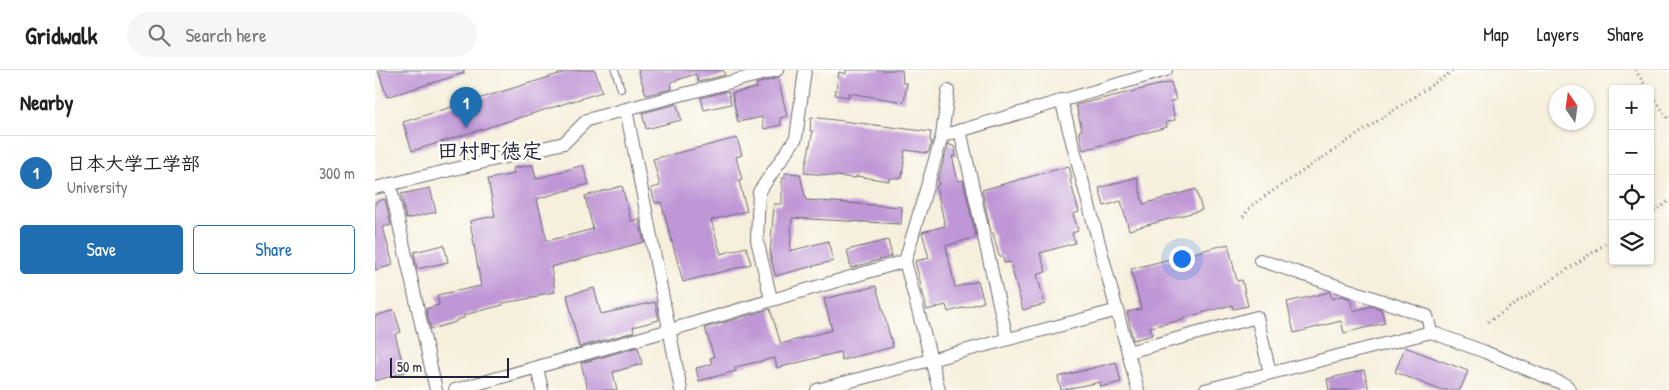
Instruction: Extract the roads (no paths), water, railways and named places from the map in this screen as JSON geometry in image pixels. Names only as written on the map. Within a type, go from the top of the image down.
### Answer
[{"type":"street","points":[[375,188],[563,144],[587,120],[777,70]]},
{"type":"street","points":[[771,299],[757,240],[759,192],[796,138],[805,70]]},
{"type":"street","points":[[942,136],[1166,70]]},
{"type":"street","points":[[939,390],[905,261],[942,136],[948,91]]},
{"type":"street","points":[[1061,100],[1138,390]]},
{"type":"street","points":[[627,109],[681,390]]},
{"type":"street","points":[[960,130],[1007,339]]},
{"type":"street","points":[[391,184],[436,390]]},
{"type":"street","points":[[1260,260],[1427,316],[1431,332]]},
{"type":"street","points":[[455,390],[670,330],[905,261]]},
{"type":"street","points":[[817,390],[1118,310]]},
{"type":"street","points":[[1128,352],[1257,317],[1270,373]]},
{"type":"street","points":[[1205,390],[1431,332],[1566,385],[1570,390]]},
{"type":"street","points":[[537,367],[542,390]]},
{"type":"lane","points":[[615,70],[621,89]]},
{"type":"place","name":"日本大学工学部","points":[[466,128]]},
{"type":"district","name":"田村町徳定","points":[[490,150]]}]
